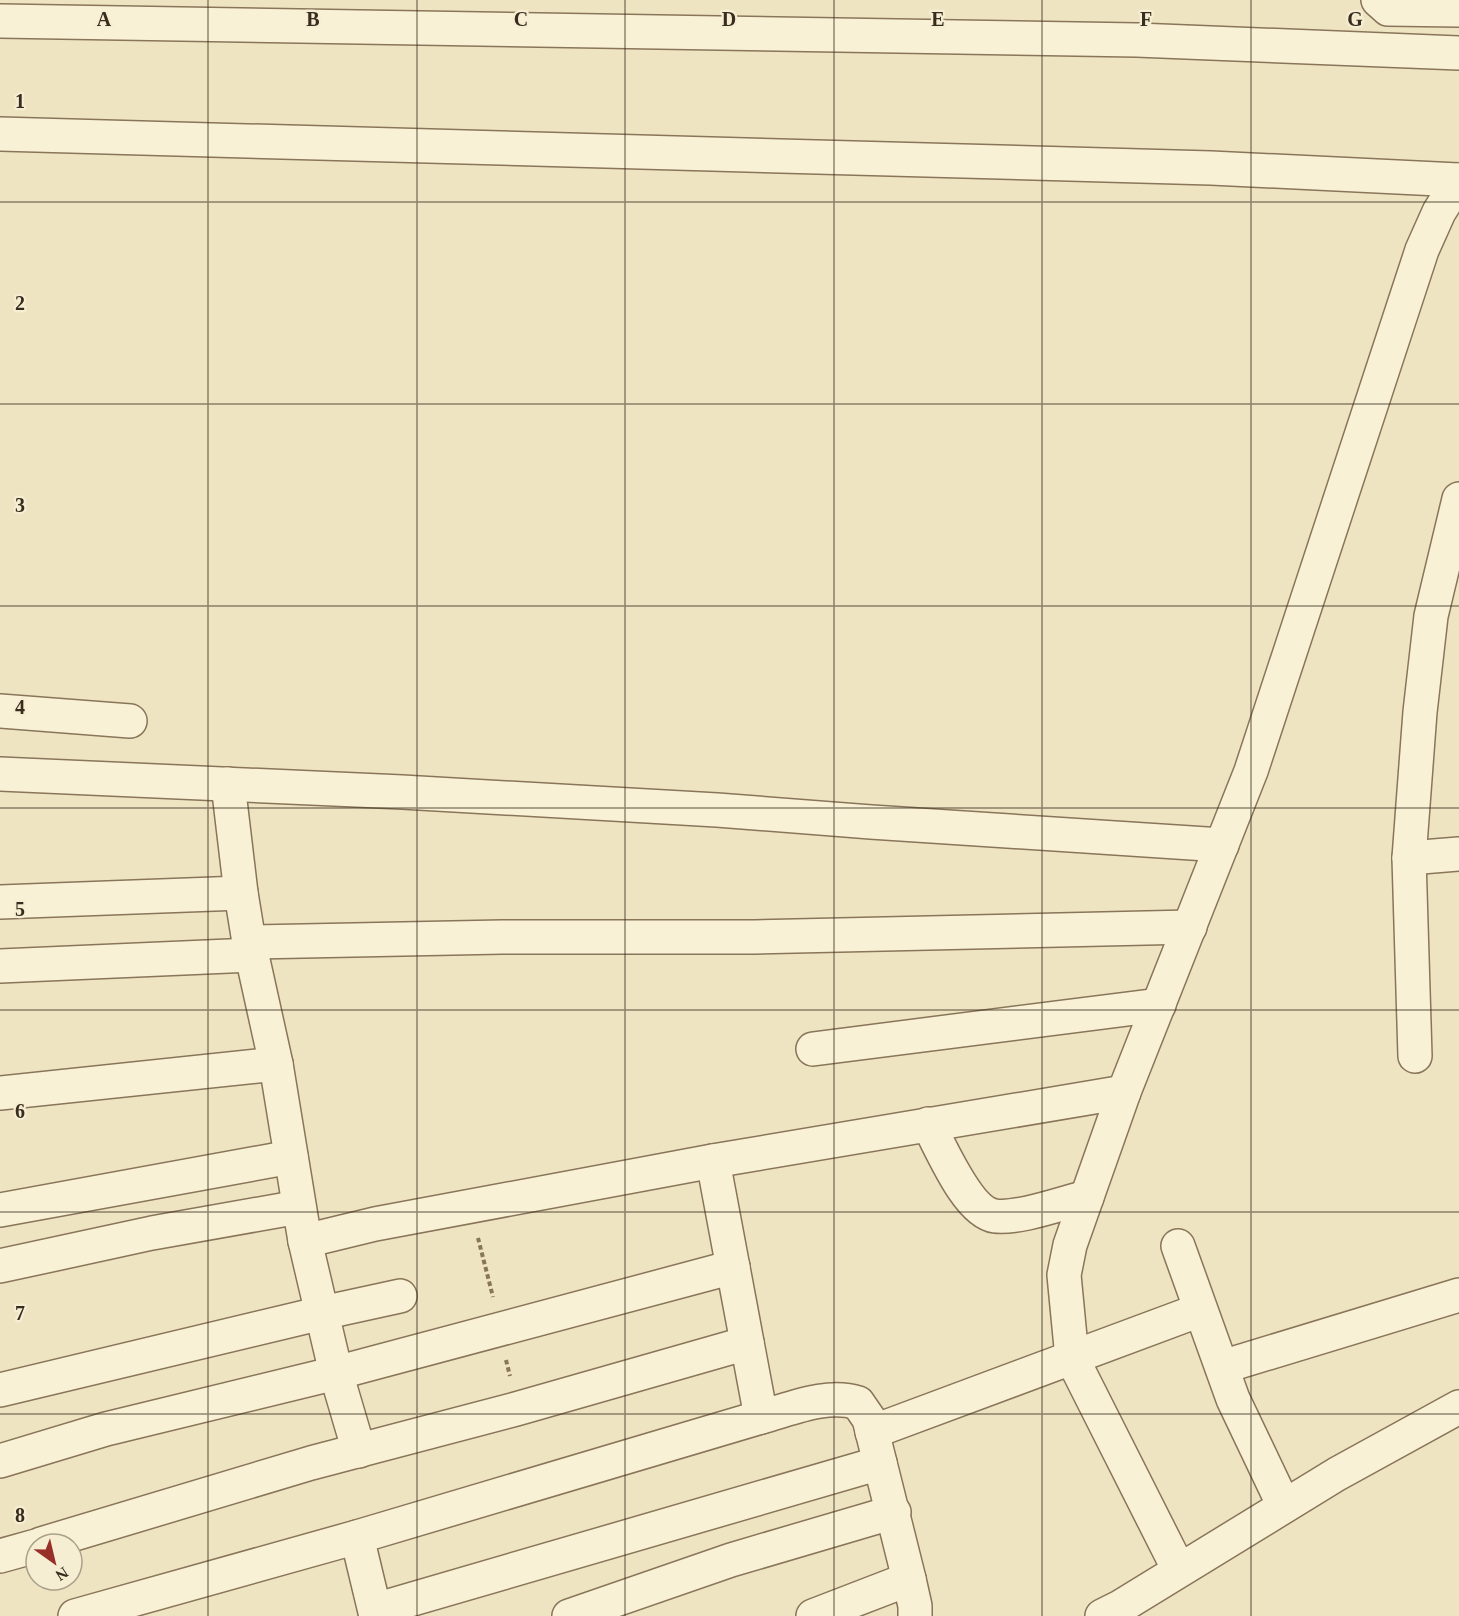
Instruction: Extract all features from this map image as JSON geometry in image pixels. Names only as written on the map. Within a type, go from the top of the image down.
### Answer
[{"type":"street","points":[[1378,0],[1388,9],[1459,10]]},
{"type":"street","points":[[0,21],[1125,40],[1459,53]]},
{"type":"street","points":[[0,134],[1211,168],[1459,180]]},
{"type":"street","points":[[1179,1570],[1072,1358],[1064,1275],[1070,1245],[1124,1092],[1251,771],[1422,250],[1438,212],[1459,180]]},
{"type":"street","points":[[1415,1056],[1409,858],[1420,712],[1445,617],[1459,499]]},
{"type":"street","points":[[0,711],[130,722]]},
{"type":"street","points":[[0,774],[706,809],[1222,845]]},
{"type":"street","points":[[228,784],[241,893],[276,1064],[305,1241],[336,1373],[359,1452]]},
{"type":"street","points":[[1409,858],[1459,854]]},
{"type":"street","points":[[0,902],[241,893]]},
{"type":"street","points":[[0,966],[251,949],[502,937],[766,937],[1190,927]]},
{"type":"street","points":[[813,1050],[1159,1005]]},
{"type":"street","points":[[0,1093],[276,1064]]},
{"type":"street","points":[[305,1241],[375,1224],[713,1161],[1124,1092]]},
{"type":"street","points":[[928,1124],[965,1192],[978,1207],[993,1216],[1011,1216],[1087,1197]]},
{"type":"street","points":[[0,1210],[291,1157]]},
{"type":"street","points":[[713,1161],[761,1418]]},
{"type":"street","points":[[0,1266],[152,1233],[299,1207]]},
{"type":"street","points":[[1178,1246],[1246,1429],[1284,1506]]},
{"type":"street","points":[[0,1461],[106,1429],[336,1373],[733,1267]]},
{"type":"street","points":[[1222,1367],[1459,1295]]},
{"type":"street","points":[[0,1390],[400,1296]]},
{"type":"street","points":[[872,1431],[1200,1310]]},
{"type":"street","points":[[81,1532],[311,1463],[359,1452],[747,1343]]},
{"type":"street","points":[[75,1616],[357,1537],[820,1401],[848,1400],[858,1403],[863,1408],[872,1431],[894,1512],[915,1606],[915,1616]]},
{"type":"street","points":[[1115,1613],[1179,1570],[1337,1474],[1459,1407]]},
{"type":"street","points":[[357,1537],[375,1613],[880,1463]]},
{"type":"street","points":[[569,1616],[730,1560],[894,1512]]},
{"type":"street","points":[[0,1556],[24,1549]]},
{"type":"street","points":[[813,1616],[909,1579]]}]
